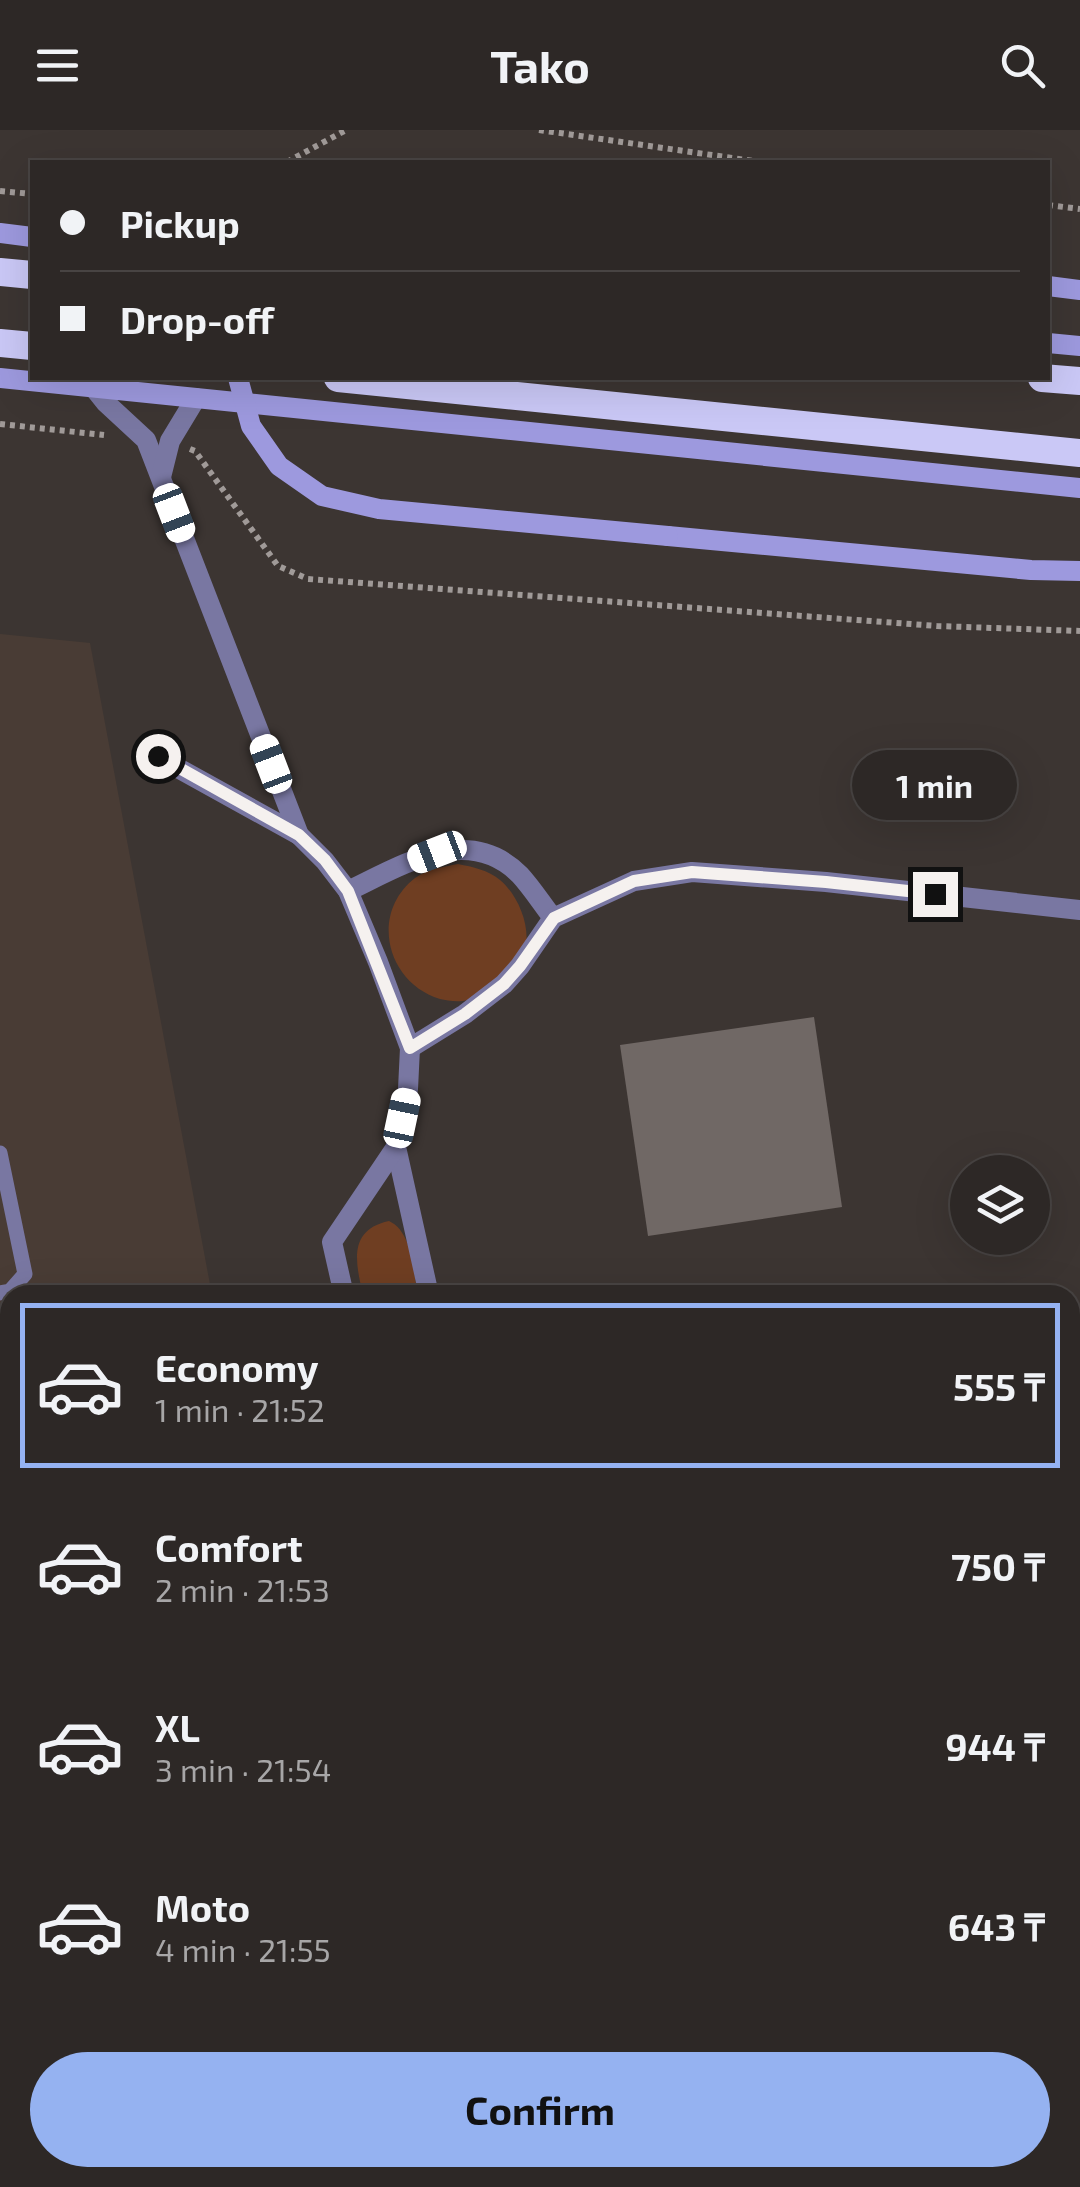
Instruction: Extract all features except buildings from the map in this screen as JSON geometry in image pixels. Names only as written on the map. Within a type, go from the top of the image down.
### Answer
[{"type":"highway","points":[[0,272],[30,275]]},
{"type":"highway","points":[[0,343],[30,346]]},
{"type":"highway","points":[[1050,379],[1080,382]]},
{"type":"highway","points":[[358,380],[1080,453]]},
{"type":"main road","points":[[0,233],[30,237]]},
{"type":"main road","points":[[1050,286],[1080,290]]},
{"type":"main road","points":[[1050,343],[1080,346]]},
{"type":"main road","points":[[0,378],[1080,488]]},
{"type":"main road","points":[[239,380],[251,426],[260,440],[279,466],[322,496],[380,509],[1031,570],[1080,571]]},
{"type":"street","points":[[94,388],[146,440],[299,835]]},
{"type":"street","points":[[160,477],[170,441],[196,398]]},
{"type":"street","points":[[158,756],[299,835],[325,860],[348,891],[410,1048],[408,1089],[396,1147],[332,1242],[342,1285]]},
{"type":"street","points":[[348,891],[437,852],[460,849],[488,854],[502,862],[520,876],[554,918]]},
{"type":"street","points":[[410,1048],[504,984],[554,918],[634,881],[692,872],[826,882],[1080,910]]},
{"type":"street","points":[[396,1147],[427,1285]]},
{"type":"lane","points":[[0,1152],[25,1274],[15,1285]]},
{"type":"path","points":[[291,160],[346,130]]},
{"type":"path","points":[[539,130],[746,160]]},
{"type":"path","points":[[0,191],[30,194]]},
{"type":"path","points":[[1050,204],[1080,210]]},
{"type":"path","points":[[0,424],[146,440]]},
{"type":"path","points":[[170,441],[195,451],[278,566],[308,579],[938,626],[1080,631]]},
{"type":"shaded area","points":[[0,634],[90,643],[210,1285],[0,1285]]},
{"type":"shaded area","points":[[458,864],[490,874],[508,888],[521,910],[527,935],[521,958],[513,967],[481,993],[459,1001],[440,999],[407,978],[390,946],[389,928],[392,910],[415,878]]},
{"type":"shaded area","points":[[389,1221],[403,1234],[416,1285],[361,1285],[357,1260],[360,1240],[376,1225]]},
{"type":"route","points":[[158,756],[299,835],[325,860],[348,891],[410,1048],[504,984],[554,918],[634,881],[692,872],[935,894]]}]
